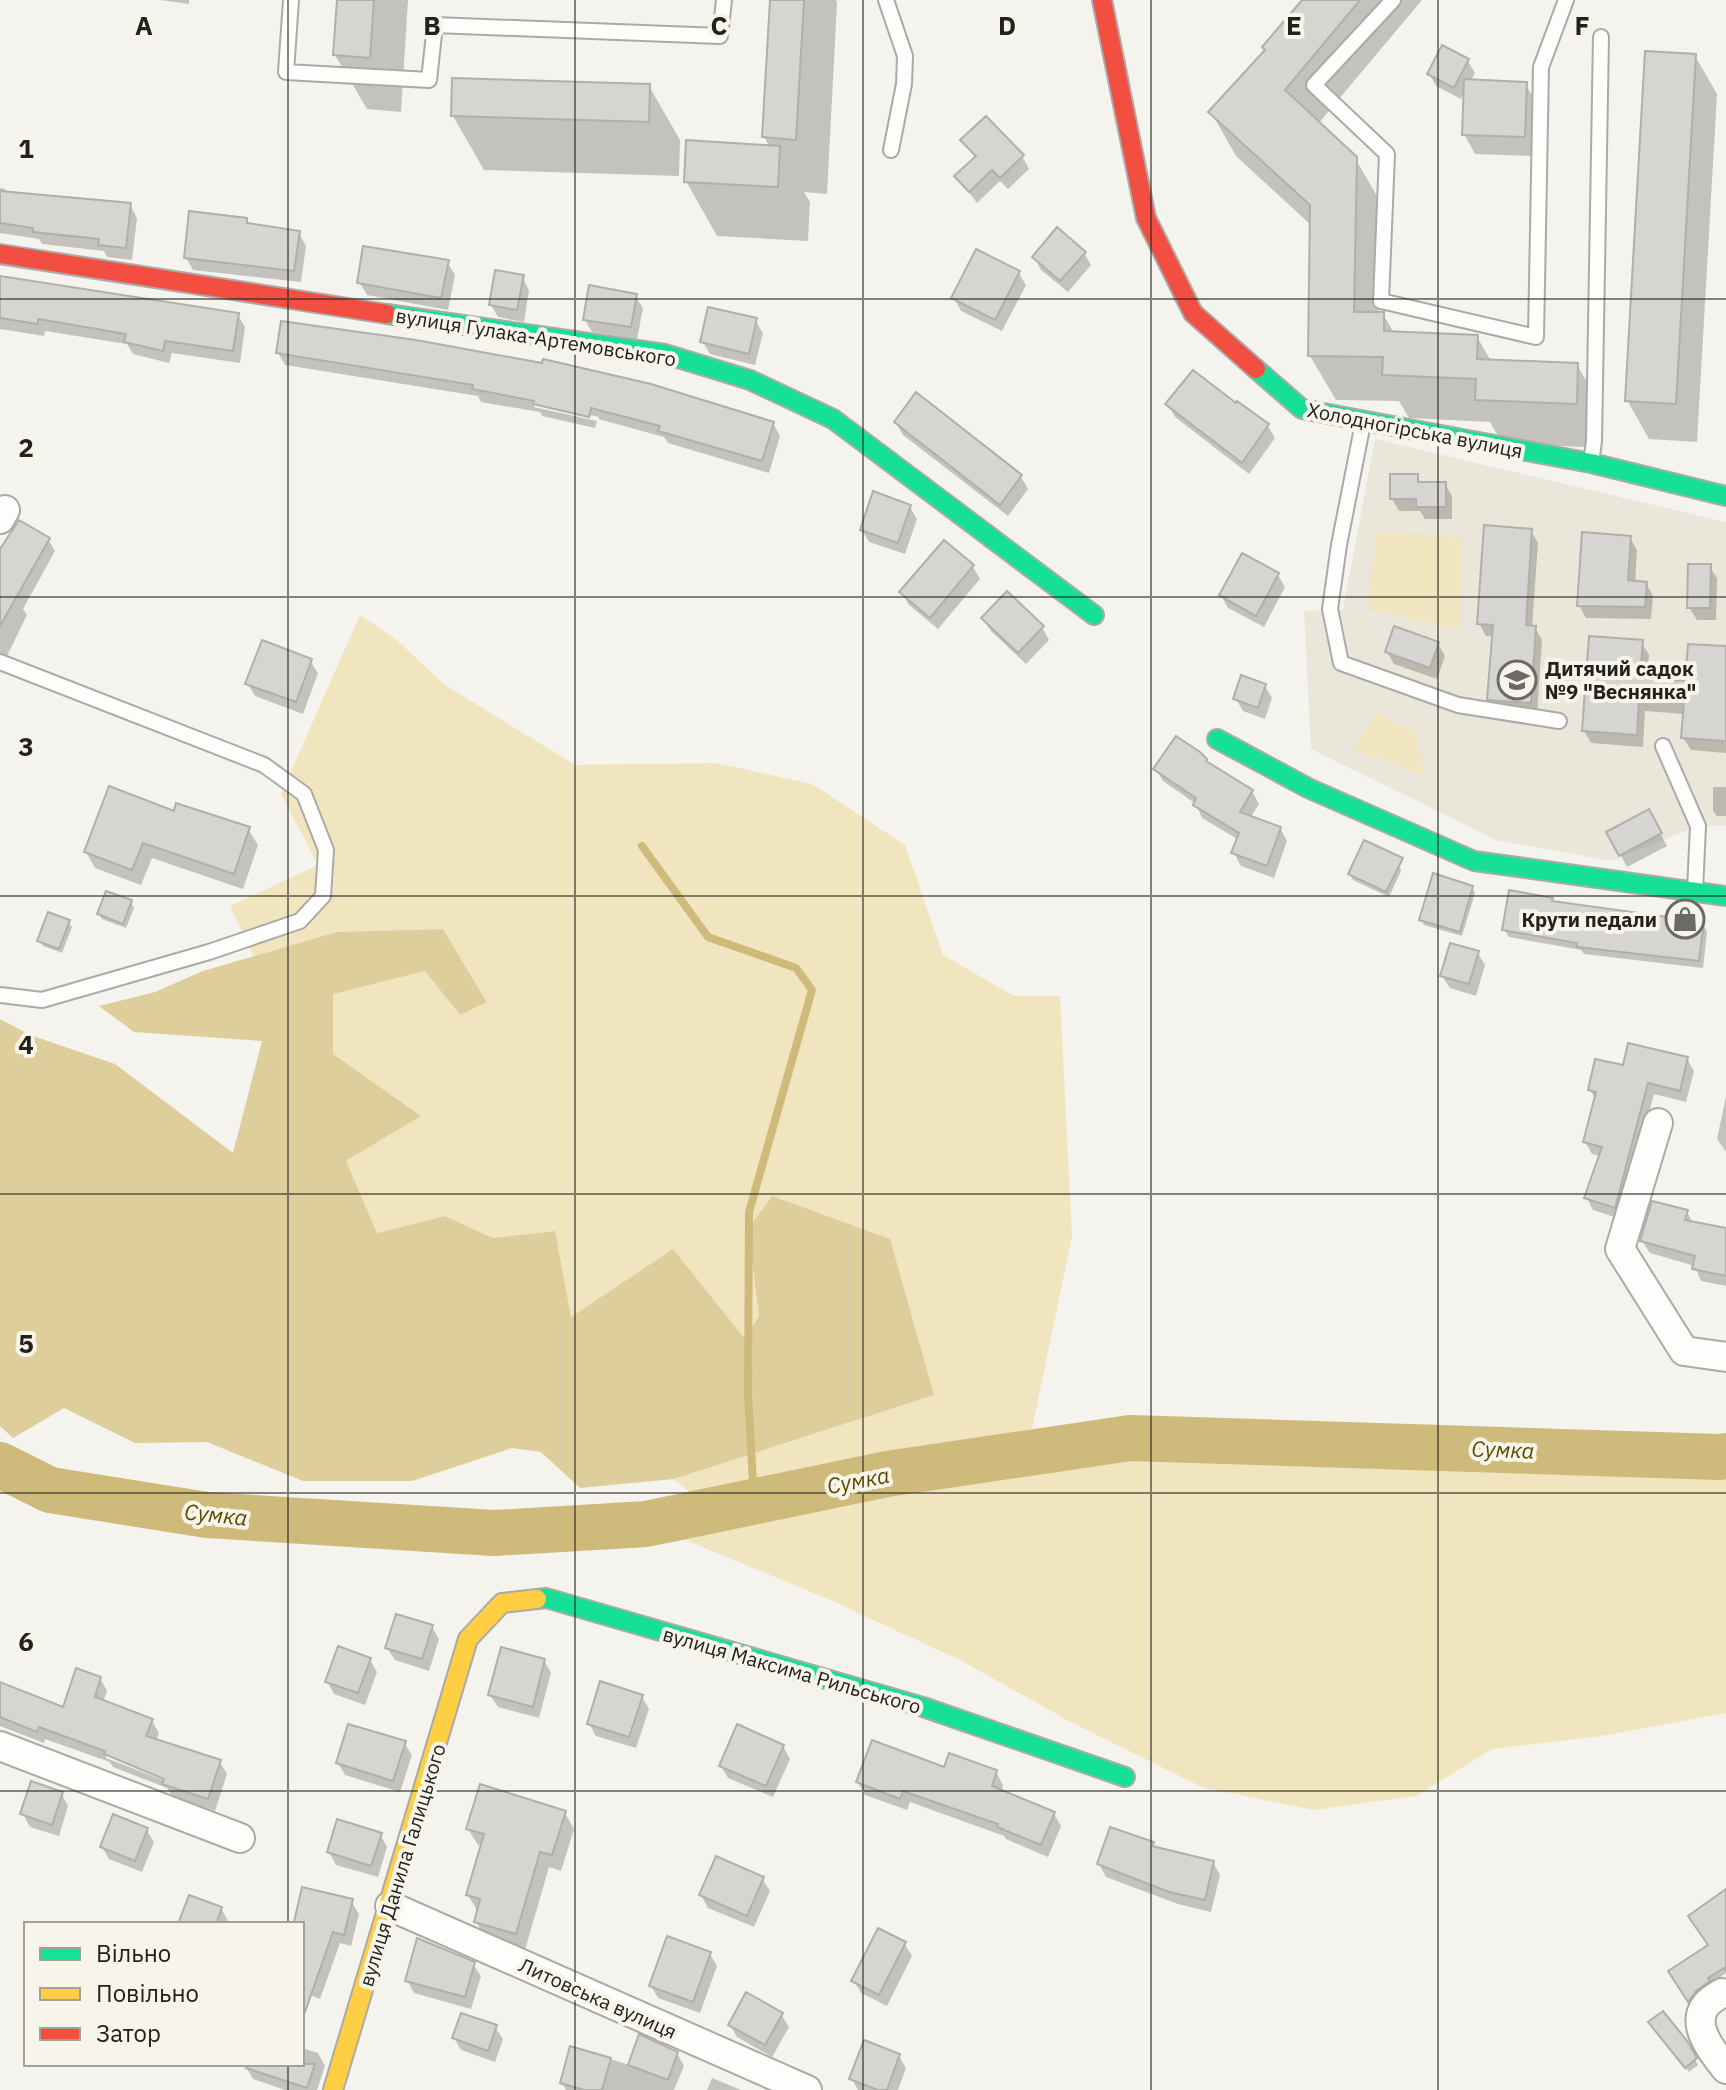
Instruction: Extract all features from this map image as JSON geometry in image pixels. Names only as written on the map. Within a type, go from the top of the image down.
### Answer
[{"type":"street","name":"Холодногірська вулиця","points":[[1102,0],[1146,218],[1193,313],[1302,409],[1591,463],[1726,496]]},
{"type":"street","name":"вулиця Гулака-Артемовського","points":[[0,254],[665,354],[750,380],[833,419],[1094,615]]},
{"type":"street","points":[[1217,739],[1308,788],[1474,861],[1726,896]]},
{"type":"street","points":[[1658,1123],[1620,1249],[1684,1351],[1726,1357]]},
{"type":"street","name":"вулиця Максима Рильського","points":[[468,1639],[502,1603],[546,1598],[923,1707],[1125,1777]]},
{"type":"street","name":"вулиця Данила Галицького","points":[[333,2090],[468,1639]]},
{"type":"street","points":[[0,1746],[240,1838]]},
{"type":"street","name":"Литовська вулиця","points":[[390,1906],[807,2090]]},
{"type":"street","points":[[1722,1993],[1704,2007],[1700,2025],[1714,2054],[1726,2069]]},
{"type":"lane","points":[[291,0],[286,72],[429,80],[435,25],[720,36],[724,0]]},
{"type":"lane","points":[[886,0],[905,56],[904,84],[891,150]]},
{"type":"lane","points":[[1393,0],[1314,85],[1387,154],[1381,301],[1536,337],[1541,67],[1566,0]]},
{"type":"lane","points":[[1591,463],[1594,441],[1601,37]]},
{"type":"lane","points":[[1363,422],[1330,609],[1341,663],[1458,705],[1559,721]]},
{"type":"lane","points":[[0,662],[264,765],[304,794],[326,850],[323,896],[300,921],[209,952],[42,1000],[0,995]]},
{"type":"lane","points":[[1663,746],[1698,826],[1695,891]]},
{"type":"shaded area","name":"Дитячий садок №9 \"Веснянка\"","points":[[1375,439],[1726,522],[1726,826],[1698,826],[1611,861],[1496,840],[1311,749],[1304,611],[1343,609]]},
{"type":"shaded area","points":[[1377,531],[1462,538],[1460,630],[1368,609]]},
{"type":"shaded area","points":[[360,615],[393,637],[445,685],[575,765],[715,763],[812,784],[905,845],[943,955],[1014,996],[1060,996],[1072,1236],[1032,1429],[695,1497],[674,1479],[934,1395],[748,1230],[759,1316],[745,1339],[570,1318],[554,1231],[493,1238],[445,1216],[377,1233],[346,1161],[420,1116],[333,1054],[333,993],[425,971],[460,1015],[487,1001],[443,929],[337,932],[254,957],[230,906],[318,865],[281,794]]},
{"type":"shaded area","points":[[1376,713],[1416,733],[1424,775],[1354,750]]},
{"type":"shaded area","points":[[443,929],[487,1002],[460,1015],[425,971],[333,994],[333,1054],[421,1116],[346,1161],[377,1233],[445,1216],[493,1238],[555,1231],[571,1317],[673,1249],[745,1339],[759,1316],[748,1229],[772,1196],[890,1239],[934,1395],[674,1479],[580,1488],[541,1452],[512,1448],[412,1481],[303,1481],[207,1442],[135,1443],[64,1408],[13,1438],[0,1426],[0,1019],[30,1035],[115,1064],[233,1153],[262,1041],[134,1032],[99,1006],[155,992],[203,971],[337,932]]},
{"type":"shaded area","points":[[1130,1438],[1726,1456],[1726,1713],[1601,1736],[1492,1749],[1416,1796],[1313,1810],[1202,1787],[1069,1721],[962,1661],[826,1598],[646,1524],[887,1474]]},
{"type":"building","points":[[337,0],[374,0],[370,58],[333,55]]},
{"type":"building","points":[[770,0],[804,0],[796,140],[762,137]]},
{"type":"building","points":[[1302,0],[1360,0],[1285,90],[1357,157],[1354,312],[1384,312],[1384,331],[1478,335],[1477,359],[1578,363],[1577,404],[1475,400],[1476,379],[1382,375],[1383,357],[1308,356],[1310,205],[1208,112],[1265,50],[1262,47]]},
{"type":"building","points":[[1442,45],[1469,59],[1454,88],[1427,74]]},
{"type":"building","points":[[1645,51],[1696,54],[1676,404],[1625,401]]},
{"type":"building","points":[[452,78],[650,84],[649,122],[451,116]]},
{"type":"building","points":[[1464,79],[1527,82],[1525,137],[1462,135]]},
{"type":"building","points":[[986,116],[1024,155],[1000,178],[992,170],[969,192],[954,176],[976,156],[960,140]]},
{"type":"building","points":[[686,140],[780,146],[778,187],[684,182]]},
{"type":"building","points":[[0,191],[131,203],[126,248],[98,245],[99,239],[33,232],[33,228],[0,223]]},
{"type":"building","points":[[189,211],[247,218],[247,223],[300,231],[294,271],[184,258]]},
{"type":"building","points":[[1057,227],[1086,252],[1060,281],[1032,257]]},
{"type":"building","points":[[363,246],[449,260],[441,298],[357,283]]},
{"type":"building","points":[[976,249],[1020,271],[995,320],[951,298]]},
{"type":"building","points":[[495,270],[524,275],[517,310],[489,305]]},
{"type":"building","points":[[0,276],[239,313],[233,351],[165,341],[163,351],[124,342],[126,334],[38,319],[38,324],[0,318]]},
{"type":"building","points":[[589,285],[637,294],[631,327],[583,320]]},
{"type":"building","points":[[708,307],[757,318],[749,354],[700,342]]},
{"type":"building","points":[[281,321],[416,340],[542,363],[543,359],[651,384],[774,422],[762,461],[658,431],[660,426],[591,408],[589,417],[533,404],[534,401],[472,389],[473,385],[276,353]]},
{"type":"building","points":[[1193,370],[1269,424],[1242,463],[1165,404]]},
{"type":"building","points":[[916,392],[1022,475],[1000,505],[894,422]]},
{"type":"building","points":[[1390,474],[1418,474],[1418,482],[1446,482],[1446,507],[1416,507],[1416,499],[1390,499]]},
{"type":"building","points":[[873,491],[911,505],[898,543],[860,530]]},
{"type":"building","points":[[19,520],[50,538],[0,626],[0,549]]},
{"type":"building","points":[[1484,525],[1532,529],[1526,625],[1536,626],[1531,703],[1487,700],[1493,625],[1477,624]]},
{"type":"building","points":[[1582,532],[1631,536],[1628,580],[1647,582],[1645,607],[1577,606]]},
{"type":"building","points":[[944,540],[974,565],[930,618],[899,592]]},
{"type":"building","points":[[1242,553],[1279,573],[1256,616],[1219,595]]},
{"type":"building","points":[[1688,564],[1711,564],[1710,608],[1687,608]]},
{"type":"building","points":[[1007,591],[1044,626],[1018,653],[981,618]]},
{"type":"building","points":[[1394,626],[1439,642],[1430,668],[1385,652]]},
{"type":"building","points":[[1589,636],[1643,640],[1640,678],[1685,681],[1688,644],[1726,646],[1726,741],[1681,738],[1684,702],[1639,699],[1637,735],[1582,731]]},
{"type":"building","points":[[262,640],[312,659],[296,702],[245,684]]},
{"type":"building","points":[[1241,675],[1266,684],[1258,708],[1233,699]]},
{"type":"building","points":[[1176,736],[1200,752],[1206,761],[1253,790],[1240,812],[1281,827],[1267,866],[1231,853],[1239,833],[1193,805],[1196,798],[1153,769]]},
{"type":"building","points":[[109,786],[174,811],[176,803],[250,827],[234,874],[143,843],[132,870],[84,852]]},
{"type":"building","points":[[1649,809],[1662,833],[1619,856],[1606,832]]},
{"type":"building","points":[[1364,840],[1403,858],[1386,892],[1348,874]]},
{"type":"building","points":[[1433,873],[1473,886],[1460,932],[1419,920]]},
{"type":"building","points":[[1509,890],[1553,898],[1552,901],[1704,922],[1699,961],[1577,947],[1577,943],[1502,930]]},
{"type":"building","points":[[106,891],[132,900],[123,924],[97,914]]},
{"type":"building","points":[[48,912],[70,920],[59,949],[37,941]]},
{"type":"building","points":[[1450,943],[1479,951],[1469,984],[1440,976]]},
{"type":"building","points":[[1628,1043],[1688,1057],[1680,1091],[1648,1083],[1615,1208],[1584,1198],[1602,1147],[1583,1142],[1596,1092],[1588,1090],[1595,1059],[1623,1065]]},
{"type":"building","points":[[1652,1201],[1688,1210],[1685,1220],[1726,1228],[1726,1276],[1692,1269],[1695,1256],[1640,1241]]},
{"type":"building","points":[[396,1614],[433,1625],[422,1659],[385,1648]]},
{"type":"building","points":[[338,1646],[371,1658],[358,1693],[325,1682]]},
{"type":"building","points":[[501,1647],[545,1659],[533,1707],[488,1695]]},
{"type":"building","points":[[76,1668],[101,1677],[95,1697],[153,1719],[146,1736],[221,1760],[208,1799],[162,1784],[164,1779],[104,1754],[105,1751],[39,1727],[37,1732],[0,1717],[0,1682],[63,1707]]},
{"type":"building","points":[[600,1681],[643,1695],[629,1737],[587,1724]]},
{"type":"building","points":[[348,1724],[406,1741],[393,1781],[336,1763]]},
{"type":"building","points":[[737,1724],[784,1745],[766,1786],[719,1766]]},
{"type":"building","points":[[872,1740],[944,1767],[949,1753],[997,1770],[992,1786],[1055,1812],[1041,1845],[997,1827],[998,1824],[903,1791],[900,1799],[856,1782]]},
{"type":"building","points":[[31,1781],[63,1792],[52,1825],[20,1814]]},
{"type":"building","points":[[480,1784],[566,1811],[552,1855],[540,1852],[516,1934],[474,1922],[480,1899],[466,1895],[484,1834],[466,1829]]},
{"type":"building","points":[[113,1814],[148,1828],[135,1861],[100,1847]]},
{"type":"building","points":[[337,1819],[382,1833],[371,1866],[327,1852]]},
{"type":"building","points":[[1110,1827],[1154,1842],[1152,1846],[1214,1861],[1205,1900],[1169,1892],[1097,1864]]},
{"type":"building","points":[[716,1856],[764,1877],[747,1916],[699,1895]]},
{"type":"building","points":[[302,1887],[353,1899],[344,1935],[333,1932],[305,2012],[304,1922],[294,1922]]},
{"type":"building","points":[[1726,1889],[1726,1971],[1724,1968],[1708,1978],[1710,1981],[1696,1991],[1688,2002],[1668,1971],[1708,1945],[1688,1916]]},
{"type":"building","points":[[189,1895],[222,1907],[217,1922],[179,1922]]},
{"type":"building","points":[[878,1928],[906,1942],[879,1995],[851,1981]]},
{"type":"building","points":[[667,1936],[711,1952],[693,2002],[649,1986]]},
{"type":"building","points":[[417,1938],[475,1962],[465,1997],[405,1981]]},
{"type":"building","points":[[746,1992],[783,2013],[765,2045],[728,2025]]},
{"type":"building","points":[[1663,2011],[1697,2058],[1685,2068],[1648,2022]]},
{"type":"building","points":[[461,2013],[497,2025],[488,2051],[452,2038]]},
{"type":"building","points":[[639,2034],[678,2052],[668,2080],[628,2065]]},
{"type":"building","points":[[864,2040],[900,2054],[887,2090],[878,2090],[849,2079]]},
{"type":"building","points":[[570,2046],[611,2058],[602,2090],[584,2090],[560,2083]]},
{"type":"building","points":[[315,2064],[307,2088],[246,2066]]},
{"type":"waterway","points":[[642,846],[708,937],[796,968],[812,990],[749,1212],[748,1394],[754,1501]]},
{"type":"waterway","name":"Сумка","points":[[0,1465],[50,1490],[207,1515],[494,1533],[646,1524],[887,1474],[1130,1438],[1726,1456]]},
{"type":"traffic: fast","points":[[387,314],[665,354],[750,380],[833,419],[1094,615]]},
{"type":"traffic: fast","points":[[1256,369],[1302,409],[1591,463],[1726,496]]},
{"type":"traffic: fast","points":[[1217,739],[1308,788],[1474,861],[1726,896]]},
{"type":"traffic: fast","points":[[537,1599],[546,1598],[923,1707],[1125,1777]]},
{"type":"traffic: slow","points":[[333,2090],[468,1639],[502,1603],[537,1599]]},
{"type":"traffic: jam","points":[[1102,0],[1146,218],[1193,313],[1256,369]]},
{"type":"traffic: jam","points":[[0,254],[387,314]]},
{"type":"place","name":"Дитячий садок №9 \"Веснянка\"","points":[[1517,680]]},
{"type":"place","name":"Крути педали","points":[[1685,919]]}]
